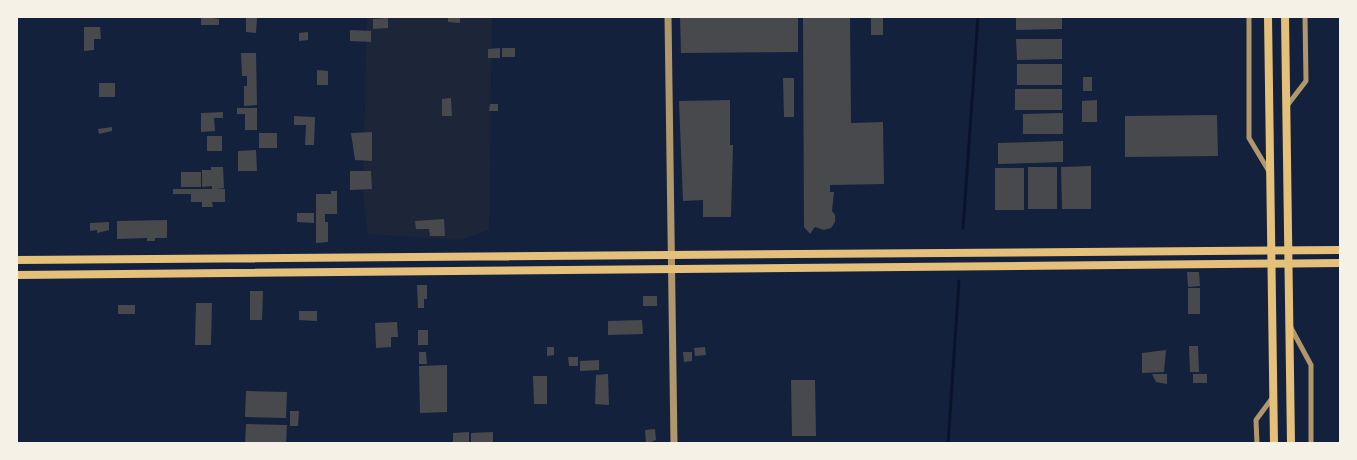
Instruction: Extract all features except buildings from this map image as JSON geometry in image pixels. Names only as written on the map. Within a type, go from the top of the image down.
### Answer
[{"type":"main road","points":[[1268,16],[1274,444]]},
{"type":"main road","points":[[1285,16],[1291,444]]},
{"type":"main road","points":[[16,260],[1341,250]]},
{"type":"main road","points":[[16,274],[1341,263]]},
{"type":"street","points":[[668,16],[674,444]]},
{"type":"street","points":[[1249,16],[1250,138],[1270,174]]},
{"type":"street","points":[[1286,107],[1306,81],[1305,16]]},
{"type":"street","points":[[1289,325],[1311,365],[1311,444]]},
{"type":"street","points":[[1257,444],[1256,420],[1273,397]]},
{"type":"shaded area","points":[[367,17],[492,17],[489,230],[460,240],[368,234],[363,192]]},
{"type":"waterway","points":[[963,228],[978,16]]},
{"type":"waterway","points":[[948,444],[959,281]]}]
